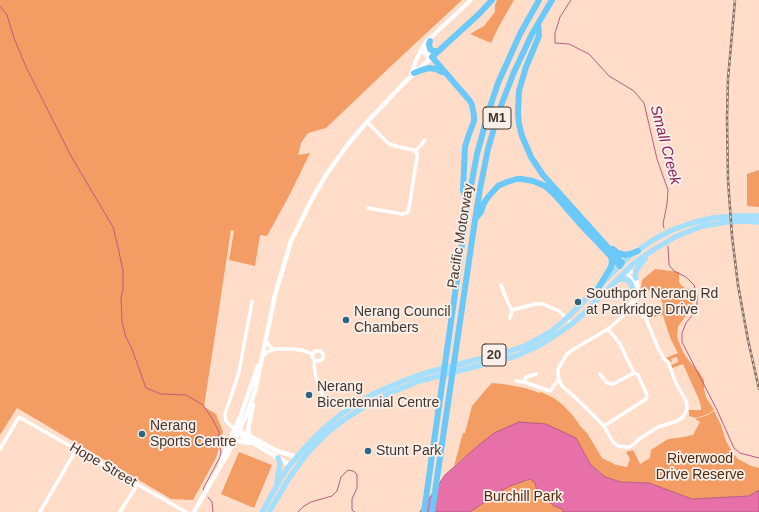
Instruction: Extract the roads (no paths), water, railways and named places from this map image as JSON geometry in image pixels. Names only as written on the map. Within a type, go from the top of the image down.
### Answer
[{"type":"highway","points":[[431,58],[492,0]]},
{"type":"highway","name":"Pacific Motorway","points":[[424,512],[468,202],[477,154],[498,83],[512,50],[539,0]]},
{"type":"highway","name":"Pacific Motorway","points":[[432,512],[475,220],[490,143],[497,118],[514,72],[538,22],[552,0]]},
{"type":"highway","points":[[538,22],[539,36],[526,67],[519,91],[518,112],[522,136],[531,157],[543,175],[606,244],[621,265]]},
{"type":"highway","points":[[430,41],[430,49],[433,51],[439,51]]},
{"type":"highway","points":[[431,58],[470,101],[474,110],[474,121],[468,136],[465,154],[462,190],[468,202]]},
{"type":"highway","points":[[431,58],[442,72]]},
{"type":"highway","points":[[414,74],[428,68],[436,69],[448,76]]},
{"type":"highway","points":[[475,220],[481,212],[488,197],[498,186],[517,179],[533,181],[544,186],[554,194],[611,257],[621,265]]},
{"type":"highway","points":[[606,244],[623,255],[629,255],[638,251]]},
{"type":"highway","points":[[599,287],[611,267],[611,257]]},
{"type":"main road","points":[[408,79],[423,47]]},
{"type":"main road","points":[[250,436],[248,430],[255,391],[276,295],[291,241],[326,174],[349,143],[408,79],[431,58]]},
{"type":"main road","name":"20","points":[[269,512],[299,458],[321,431],[346,410],[373,394],[409,379],[525,346],[552,331],[621,265],[653,240],[672,230],[695,222],[713,218],[748,215],[759,216]]},
{"type":"main road","name":"20","points":[[299,458],[328,432],[363,407],[382,396],[419,381],[516,356],[546,342],[572,324],[627,270],[646,255],[682,234],[709,224],[727,222],[759,222]]},
{"type":"main road","points":[[636,278],[635,273],[639,266],[657,248]]},
{"type":"main road","points":[[621,265],[627,270]]},
{"type":"main road","points":[[618,279],[630,282],[634,291],[634,297]]},
{"type":"main road","points":[[194,512],[234,442],[244,408],[262,358]]},
{"type":"main road","points":[[222,463],[223,456],[247,414],[255,391]]},
{"type":"main road","points":[[238,431],[250,436],[270,448],[299,458],[296,464],[290,465],[243,438],[238,431]]},
{"type":"main road","points":[[234,442],[241,441],[255,445]]},
{"type":"main road","points":[[275,488],[280,467],[278,458]]},
{"type":"main road","points":[[262,512],[290,465]]},
{"type":"street","points":[[431,58],[424,54],[423,47],[426,42],[471,0]]},
{"type":"street","points":[[431,58],[426,50],[436,33]]},
{"type":"street","points":[[367,122],[389,144],[399,148],[414,150],[417,158],[407,213],[402,214],[368,208]]},
{"type":"street","points":[[415,152],[425,140]]},
{"type":"street","points":[[627,270],[636,278],[638,286],[636,299],[636,304],[638,307],[637,310],[645,318],[658,348],[664,359],[668,362],[676,383],[686,401],[687,407],[683,417],[677,421],[658,427],[634,444],[624,447],[618,446],[613,442],[604,426],[579,400],[562,386],[558,380],[558,369],[567,354],[608,329],[630,310]]},
{"type":"street","points":[[627,270],[634,282],[635,288],[633,300],[628,308],[630,310]]},
{"type":"street","points":[[501,285],[512,310],[510,318]]},
{"type":"street","points":[[238,431],[226,421],[225,414],[240,372],[252,301]]},
{"type":"street","points":[[512,310],[535,304],[543,304],[559,311],[572,324]]},
{"type":"street","points":[[630,304],[636,304]]},
{"type":"street","points":[[630,310],[634,312],[637,310]]},
{"type":"street","points":[[604,426],[646,399],[647,394],[620,344],[608,329]]},
{"type":"street","points":[[266,340],[270,347],[275,349]]},
{"type":"street","points":[[262,358],[267,352],[275,349],[301,350],[313,354]]},
{"type":"street","points":[[313,354],[315,351],[319,351],[322,352],[323,355],[321,360],[315,361]]},
{"type":"street","points":[[313,354],[313,359],[315,361],[314,370],[318,387],[323,396],[329,402],[340,404],[350,416]]},
{"type":"street","points":[[600,374],[607,383],[613,384],[634,372]]},
{"type":"street","points":[[524,382],[526,378],[536,374]]},
{"type":"street","points":[[516,381],[524,382],[550,391],[558,380]]},
{"type":"street","name":"Hope Street","points":[[0,449],[19,417],[186,512]]},
{"type":"street","points":[[40,512],[76,450]]},
{"type":"street","points":[[120,512],[137,485]]},
{"type":"waterway","name":"Small Creek","points":[[571,0],[560,17],[555,33],[555,43],[569,44],[589,54],[609,76],[634,91],[644,103],[657,159],[668,190],[663,224],[664,228]]},
{"type":"waterway","points":[[0,6],[7,15],[14,38],[26,67],[71,156],[113,227],[123,271],[123,290],[121,297],[122,322],[126,337],[132,349],[146,388],[161,394],[186,395],[203,405],[219,432],[218,441],[221,452],[220,457],[203,490]]},
{"type":"waterway","name":"Small Creek","points":[[668,246],[669,265],[674,271],[686,277],[694,285],[697,295],[697,304],[694,313],[686,323],[682,333],[682,342],[717,410],[734,448],[740,453],[759,458]]},
{"type":"waterway","points":[[298,512],[311,502],[332,496],[337,491],[341,477],[348,470],[353,471],[357,476],[357,488],[352,499],[352,510],[355,512]]},
{"type":"waterway","points":[[208,497],[212,502],[213,512]]},
{"type":"railway","points":[[735,0],[728,79],[728,180],[732,236],[738,285],[759,389]]},
{"type":"place","name":"Southport Nerang Rd at Parkridge Drive","points":[[578,302]]},
{"type":"place","name":"Nerang Council Chambers","points":[[346,320]]},
{"type":"place","name":"Nerang Bicentennial Centre","points":[[309,395]]},
{"type":"place","name":"Nerang Sports Centre","points":[[142,434]]},
{"type":"place","name":"Stunt Park","points":[[368,451]]},
{"type":"park label","name":"Riverwood Drive Reserve","points":[[700,468]]},
{"type":"park label","name":"Burchill Park","points":[[523,497]]}]
